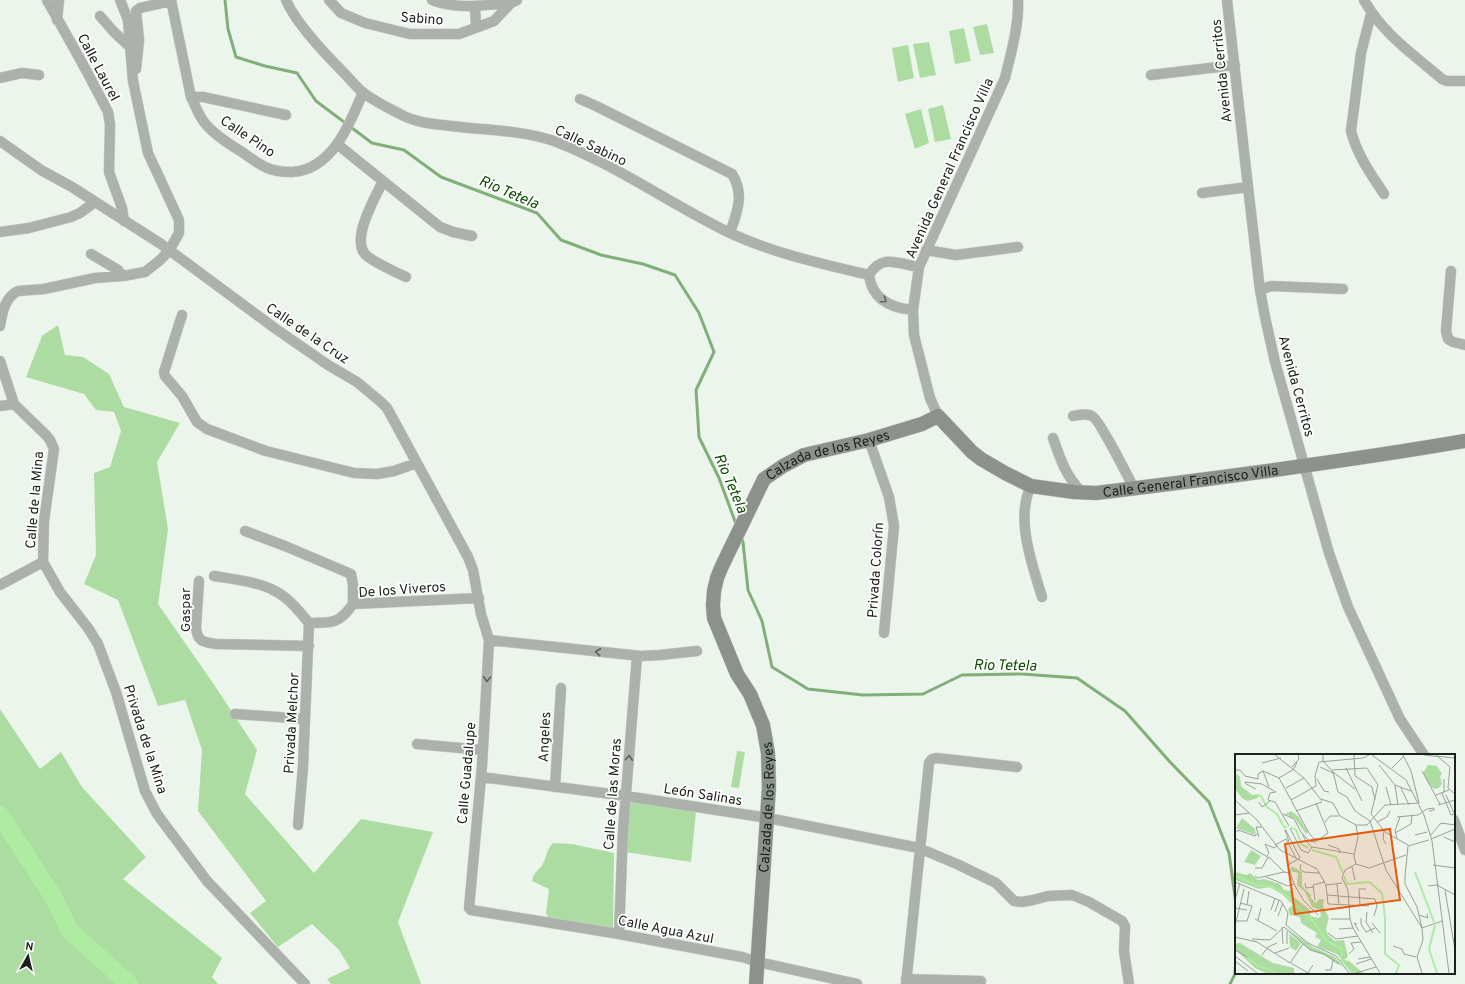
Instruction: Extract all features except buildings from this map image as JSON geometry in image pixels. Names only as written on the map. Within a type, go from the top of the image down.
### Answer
[{"type":"street","name":"Calle Laurel","points":[[47,0],[108,112],[110,124],[109,172],[122,208],[124,221]]},
{"type":"street","points":[[57,20],[59,0]]},
{"type":"street","name":"Calle Laurel","points":[[120,0],[128,20],[133,81],[148,153],[179,220],[179,233],[169,251]]},
{"type":"street","points":[[133,81],[139,45],[136,11],[140,8],[171,0]]},
{"type":"street","name":"Calle Pino","points":[[171,0],[192,97],[204,121],[213,131],[265,167],[284,172],[296,172],[319,163],[339,141],[352,120],[363,92]]},
{"type":"street","name":"Calle Sabino","points":[[286,0],[289,7],[313,39],[336,65],[363,92],[400,115],[413,120],[432,124],[529,135],[554,142],[579,152],[622,174],[730,233],[767,248],[869,275]]},
{"type":"street","name":"Sabino","points":[[329,0],[341,13],[365,23],[410,34],[459,34],[494,21],[514,1]]},
{"type":"street","points":[[432,0],[457,6],[475,6],[514,1]]},
{"type":"street","name":"Avenida General Francisco Villa","points":[[938,416],[930,398],[914,334],[913,310],[919,267],[1005,78],[1012,48],[1018,0]]},
{"type":"street","name":"Avenida Cerritos","points":[[1228,0],[1260,290],[1275,362],[1329,553],[1348,607],[1400,719],[1423,754]]},
{"type":"street","points":[[1364,0],[1382,27],[1442,79],[1447,81],[1465,81]]},
{"type":"street","points":[[475,6],[476,28]]},
{"type":"street","points":[[1372,14],[1362,53],[1351,131],[1354,144],[1362,161],[1384,194]]},
{"type":"street","points":[[100,16],[130,47]]},
{"type":"street","points":[[1151,75],[1235,65]]},
{"type":"street","points":[[0,78],[22,73],[39,75]]},
{"type":"street","points":[[192,97],[203,97],[286,114]]},
{"type":"street","points":[[580,99],[732,174],[738,183],[739,193],[738,208],[730,233]]},
{"type":"street","name":"Calle de la Cruz","points":[[0,141],[41,170],[161,244],[276,329],[357,382],[381,402],[386,408],[468,557],[473,570],[481,614],[489,640]]},
{"type":"street","points":[[339,141],[383,181],[440,227],[453,232],[472,236]]},
{"type":"street","points":[[383,181],[365,220],[360,237],[361,248],[366,256],[406,278]]},
{"type":"street","points":[[1202,193],[1248,187]]},
{"type":"street","points":[[0,232],[29,228],[71,217],[80,213],[95,202]]},
{"type":"street","points":[[926,250],[956,255],[1018,247]]},
{"type":"street","points":[[0,326],[7,300],[18,291],[44,290],[96,278],[123,276],[145,272],[169,251]]},
{"type":"street","points":[[91,254],[118,270],[123,276]]},
{"type":"street","points":[[913,310],[895,307],[880,299],[870,283],[869,275],[872,270],[882,262],[896,262],[919,267]]},
{"type":"street","points":[[1451,271],[1446,331],[1448,339],[1453,342],[1465,344]]},
{"type":"street","points":[[1260,290],[1271,286],[1343,289]]},
{"type":"street","points":[[182,315],[164,372],[165,376],[182,396],[197,422],[207,429],[266,451],[354,473],[377,474],[394,471],[417,464]]},
{"type":"street","name":"Calle de la Mina","points":[[0,361],[14,404],[46,435],[54,449],[44,521],[43,562]]},
{"type":"street","points":[[0,406],[14,404]]},
{"type":"street","points":[[1073,416],[1089,415],[1094,417],[1107,437],[1134,488]]},
{"type":"street","name":"Calle General Francisco Villa","points":[[938,416],[972,452],[981,459],[1031,486],[1082,493],[1096,493],[1271,471],[1304,465],[1386,455],[1465,441]]},
{"type":"street","name":"Calzada de los Reyes","points":[[756,984],[770,787],[768,753],[763,726],[750,694],[737,674],[714,618],[714,591],[721,568],[764,479],[783,466],[804,455],[869,440],[922,424],[938,416]]},
{"type":"street","points":[[1052,438],[1071,481],[1082,493]]},
{"type":"street","name":"Privada Colorín","points":[[869,440],[890,498],[894,526],[884,633]]},
{"type":"street","points":[[1031,486],[1025,500],[1025,527],[1030,553],[1042,597]]},
{"type":"street","points":[[245,531],[286,546],[351,574],[353,604]]},
{"type":"street","points":[[0,585],[43,562]]},
{"type":"street","name":"Privada de la Mina","points":[[43,562],[60,592],[88,628],[98,644],[116,692],[145,791],[157,814],[208,881],[305,984]]},
{"type":"street","points":[[214,576],[248,582],[275,591],[295,605],[309,623]]},
{"type":"street","name":"Gaspar","points":[[199,581],[196,627],[196,634],[199,639],[216,644],[309,646]]},
{"type":"street","name":"De los Viveros","points":[[309,623],[324,623],[339,620],[353,604],[479,598]]},
{"type":"street","name":"Privada Melchor","points":[[298,825],[309,646],[309,623]]},
{"type":"street","points":[[489,640],[637,656],[697,651]]},
{"type":"street","name":"Calle Guadalupe","points":[[469,908],[481,777],[489,640]]},
{"type":"street","name":"Calle de las Moras","points":[[619,934],[626,796],[637,656]]},
{"type":"street","name":"Angeles","points":[[555,787],[561,688]]},
{"type":"street","points":[[234,714],[305,719]]},
{"type":"street","points":[[417,744],[482,750]]},
{"type":"street","points":[[981,981],[906,981],[929,763],[932,758],[936,758],[1017,767]]},
{"type":"street","name":"León Salinas","points":[[481,777],[626,796],[768,818],[919,848],[996,883],[1014,901],[1022,902],[1048,896],[1072,895],[1089,902],[1122,921],[1125,926],[1124,951],[1129,984]]},
{"type":"street","points":[[1455,823],[1465,850]]},
{"type":"street","name":"Calle Agua Azul","points":[[469,908],[471,910],[619,934],[742,957],[758,962],[857,984]]},
{"type":"green space","points":[[987,24],[994,53],[980,55],[973,27]]},
{"type":"green space","points":[[964,28],[971,61],[955,64],[949,31]]},
{"type":"green space","points":[[929,42],[936,75],[920,78],[913,44]]},
{"type":"green space","points":[[908,45],[914,78],[898,82],[892,48]]},
{"type":"green space","points":[[943,105],[951,139],[935,142],[928,109]]},
{"type":"green space","points":[[921,109],[929,143],[915,149],[905,114]]},
{"type":"green space","points":[[58,325],[65,355],[83,357],[109,374],[124,407],[180,423],[157,462],[168,529],[158,604],[257,750],[245,794],[314,873],[361,819],[433,832],[398,922],[421,984],[331,984],[327,979],[350,968],[339,950],[312,924],[278,947],[250,913],[266,901],[198,811],[202,750],[185,700],[158,706],[118,600],[84,584],[96,555],[94,473],[110,467],[121,431],[114,412],[96,410],[84,394],[26,377],[42,336]]},
{"type":"green space","points":[[0,709],[40,769],[61,752],[82,787],[146,857],[123,879],[222,958],[212,977],[218,984],[0,984]]},
{"type":"green space","points":[[737,751],[745,752],[739,788],[731,787]]},
{"type":"green space","points":[[629,801],[696,811],[691,862],[625,852]]},
{"type":"green space","points":[[553,843],[572,844],[614,853],[613,932],[552,923],[546,913],[549,889],[532,881],[534,874],[543,864],[548,850]]},
{"type":"waterway","name":"Rio Tetela","points":[[225,0],[228,29],[236,57],[265,66],[297,73],[316,101],[372,143],[404,150],[441,177],[537,213],[561,240],[601,255],[643,264],[675,275],[699,313],[714,352],[696,390],[699,437],[719,478],[736,524]]},
{"type":"waterway","name":"Rio Tetela","points":[[741,537],[743,542],[748,590],[762,621],[772,667],[808,689],[863,695],[923,694],[962,675],[1022,674],[1077,678],[1125,711],[1170,762],[1209,802],[1229,853],[1235,897]]},
{"type":"waterway","points":[[0,815],[54,898],[70,931],[129,984]]},
{"type":"waterway","name":"Rio Tetela","points":[[1230,984],[1235,974]]}]
